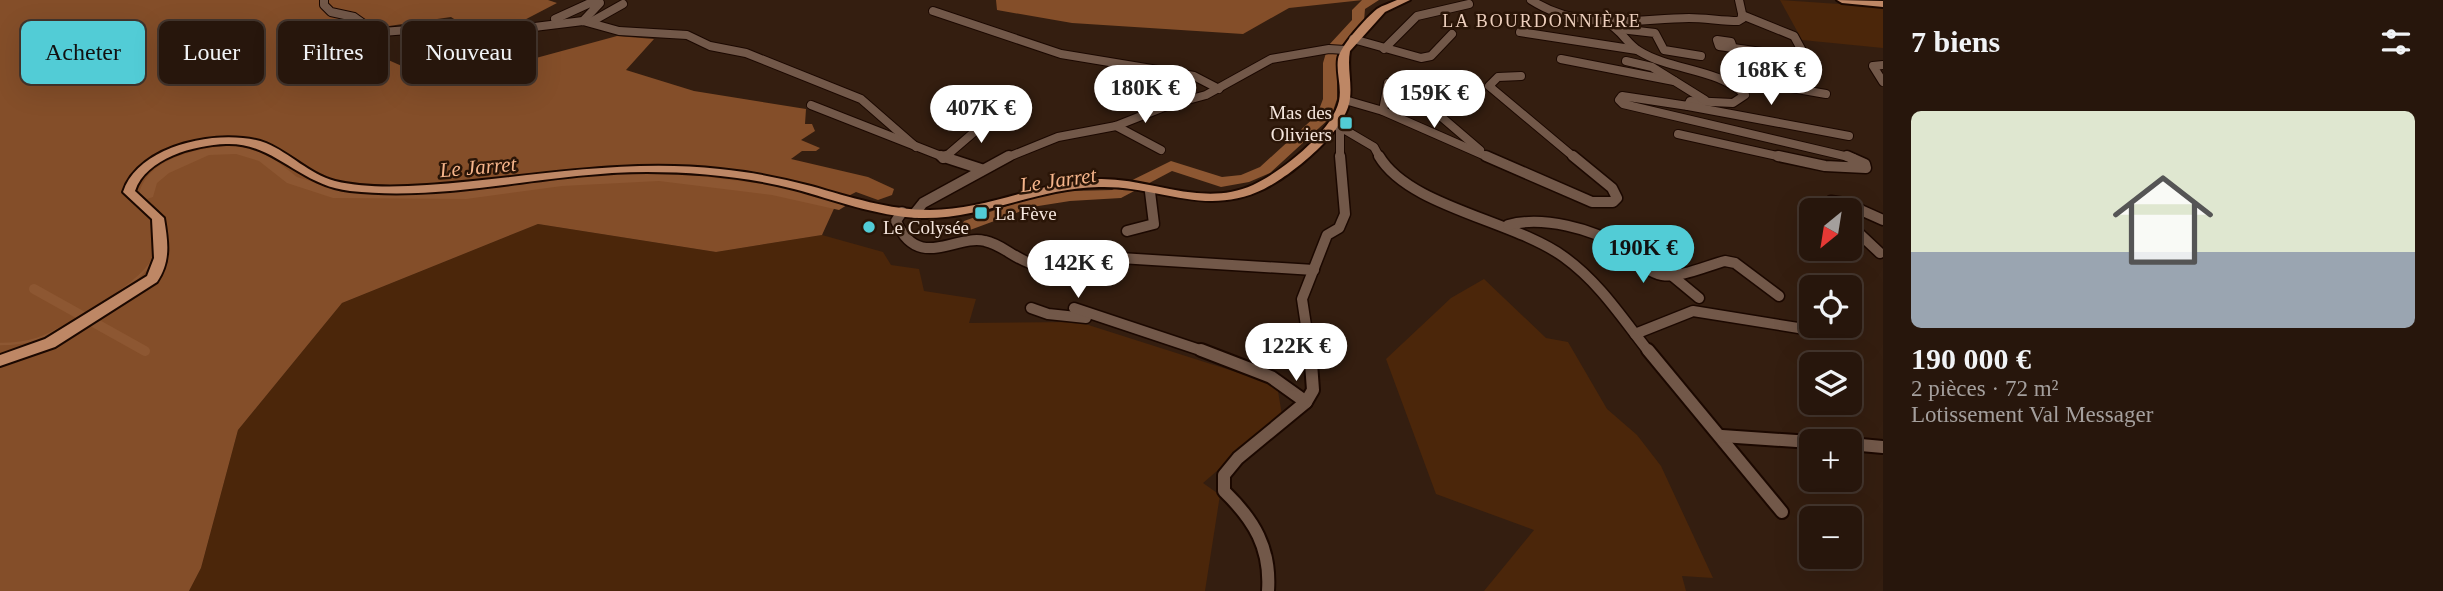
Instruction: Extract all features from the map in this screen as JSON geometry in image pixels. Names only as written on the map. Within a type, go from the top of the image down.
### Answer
[{"type":"main road","points":[[0,361],[50,343],[152,279],[159,270],[162,257],[158,218],[129,192],[129,184],[133,176],[158,160],[212,142],[259,144],[271,149],[308,177],[351,188],[479,185],[617,169],[668,169],[775,181],[908,213],[962,211],[1077,186],[1123,185],[1146,191],[1202,198],[1246,192],[1277,175],[1337,126],[1345,100],[1342,57],[1338,49],[1353,39],[1382,10],[1405,0]]},
{"type":"main road","points":[[1842,0],[1883,4]]},
{"type":"street","points":[[324,0],[324,5],[331,12],[354,17],[371,29],[382,32],[402,30]]},
{"type":"street","points":[[1531,0],[1566,16],[1606,22],[1689,18],[1738,21],[1743,18],[1739,0]]},
{"type":"street","points":[[536,24],[558,19],[594,1],[601,4],[587,22]]},
{"type":"street","points":[[587,22],[623,4]]},
{"type":"street","points":[[1384,49],[1409,20],[1430,10],[1463,9],[1469,4]]},
{"type":"street","points":[[933,11],[1061,54],[1194,76],[1219,89]]},
{"type":"street","points":[[1733,48],[1806,58],[1794,36],[1742,15]]},
{"type":"street","points":[[1620,29],[1629,21]]},
{"type":"street","points":[[536,26],[587,22],[619,31],[677,33],[709,46],[746,53],[787,72],[861,99],[916,147]]},
{"type":"street","points":[[1606,22],[1620,29],[1655,33],[1664,50],[1702,56]]},
{"type":"street","points":[[1620,29],[1637,50]]},
{"type":"street","points":[[1520,32],[1637,50],[1741,80],[1761,89],[1784,92],[1789,91],[1787,88],[1826,94]]},
{"type":"street","points":[[1353,39],[1423,58],[1431,56],[1452,34]]},
{"type":"street","points":[[1314,270],[1110,257],[1046,256],[1030,263],[1010,256],[986,241],[936,249],[923,247],[906,235],[897,221],[981,169],[1058,137],[1116,126],[1219,89],[1271,59],[1338,49]]},
{"type":"street","points":[[1656,57],[1679,68],[1733,83],[1745,95],[1733,103],[1690,100],[1688,106]]},
{"type":"street","points":[[1561,60],[1674,81]]},
{"type":"street","points":[[1626,61],[1652,67],[1707,101]]},
{"type":"street","points":[[1883,65],[1873,66],[1883,82]]},
{"type":"street","points":[[1345,100],[1383,111],[1592,202],[1607,203],[1617,198],[1612,188],[1489,86],[1498,77],[1521,75]]},
{"type":"street","points":[[1383,111],[1388,83],[1404,85],[1489,157]]},
{"type":"street","points":[[1678,134],[1825,166],[1866,168],[1860,159],[1639,110],[1619,100],[1622,96],[1631,96],[1849,136]]},
{"type":"street","points":[[811,105],[841,113],[943,158],[981,169]]},
{"type":"street","points":[[943,158],[1001,109]]},
{"type":"street","points":[[1116,126],[1161,150]]},
{"type":"street","points":[[1337,126],[1374,147],[1385,166],[1411,189],[1508,225],[1564,257],[1608,296],[1635,334],[1722,436],[1782,512]]},
{"type":"street","points":[[1268,591],[1265,547],[1251,516],[1224,491],[1224,475],[1238,458],[1306,402],[1313,390],[1310,332],[1302,299],[1327,235],[1339,228],[1345,214],[1337,126]]},
{"type":"street","points":[[1127,231],[1154,224],[1146,191]]},
{"type":"street","points":[[1862,210],[1883,220]]},
{"type":"street","points":[[1508,225],[1516,221],[1528,221],[1604,237],[1620,246],[1650,272],[1670,274],[1725,261],[1735,263],[1779,296]]},
{"type":"street","points":[[1862,236],[1880,253]]},
{"type":"street","points":[[1670,274],[1699,298]]},
{"type":"street","points":[[1074,308],[1238,362],[1271,377],[1306,402]]},
{"type":"street","points":[[1031,309],[1116,324]]},
{"type":"street","points":[[1635,334],[1693,311],[1799,328]]},
{"type":"street","points":[[1722,436],[1799,441]]},
{"type":"street","points":[[1862,445],[1883,447]]},
{"type":"shaded area","points":[[0,0],[548,0],[557,3],[522,21],[457,21],[451,17],[402,21],[402,24],[388,26],[388,21],[278,21],[278,84],[388,84],[388,60],[402,66],[402,84],[536,84],[536,58],[617,36],[654,39],[626,70],[694,91],[806,109],[805,124],[812,124],[815,131],[801,140],[820,148],[816,151],[802,151],[791,159],[868,177],[894,189],[892,195],[878,200],[856,192],[837,202],[822,235],[716,252],[538,224],[342,303],[238,430],[201,568],[189,591],[0,591]]},
{"type":"shaded area","points":[[996,0],[1363,0],[1289,8],[1243,34],[1072,23],[997,10]]},
{"type":"shaded area","points":[[1780,0],[1883,7],[1883,48],[1802,40]]},
{"type":"shaded area","points":[[538,224],[716,252],[822,235],[883,252],[891,265],[919,269],[924,291],[976,299],[969,323],[1079,322],[1277,385],[1282,415],[1203,483],[1220,495],[1205,591],[189,591],[201,568],[238,430],[342,303]]},
{"type":"shaded area","points":[[1484,279],[1546,338],[1568,342],[1607,409],[1637,435],[1661,466],[1713,578],[1682,576],[1686,591],[1484,591],[1534,530],[1436,494],[1386,359],[1451,298]]},
{"type":"waterway","name":"Le Jarret","points":[[970,225],[1029,203],[1070,196],[1115,195],[1171,166],[1221,182],[1244,179],[1265,170],[1324,117],[1330,99],[1330,63],[1334,46],[1358,21],[1360,7],[1373,0]]},
{"type":"waterway","name":"Le Jarret","points":[[147,194],[150,181],[164,170],[206,151],[237,149],[264,158],[292,180],[333,193],[466,194],[562,181],[659,176],[772,190],[839,205]]},
{"type":"waterway","name":"Le Jarret","points":[[0,344],[37,339],[65,326],[122,290],[149,265],[154,255]]},
{"type":"waterway","points":[[34,289],[145,351]]},
{"type":"place","name":"Mas des Oliviers","points":[[1346,123]]},
{"type":"place","name":"La Fève","points":[[981,213]]},
{"type":"place","name":"Le Colysée","points":[[869,227]]},
{"type":"district","name":"LA BOURDONNIÈRE","points":[[1542,21]]}]
